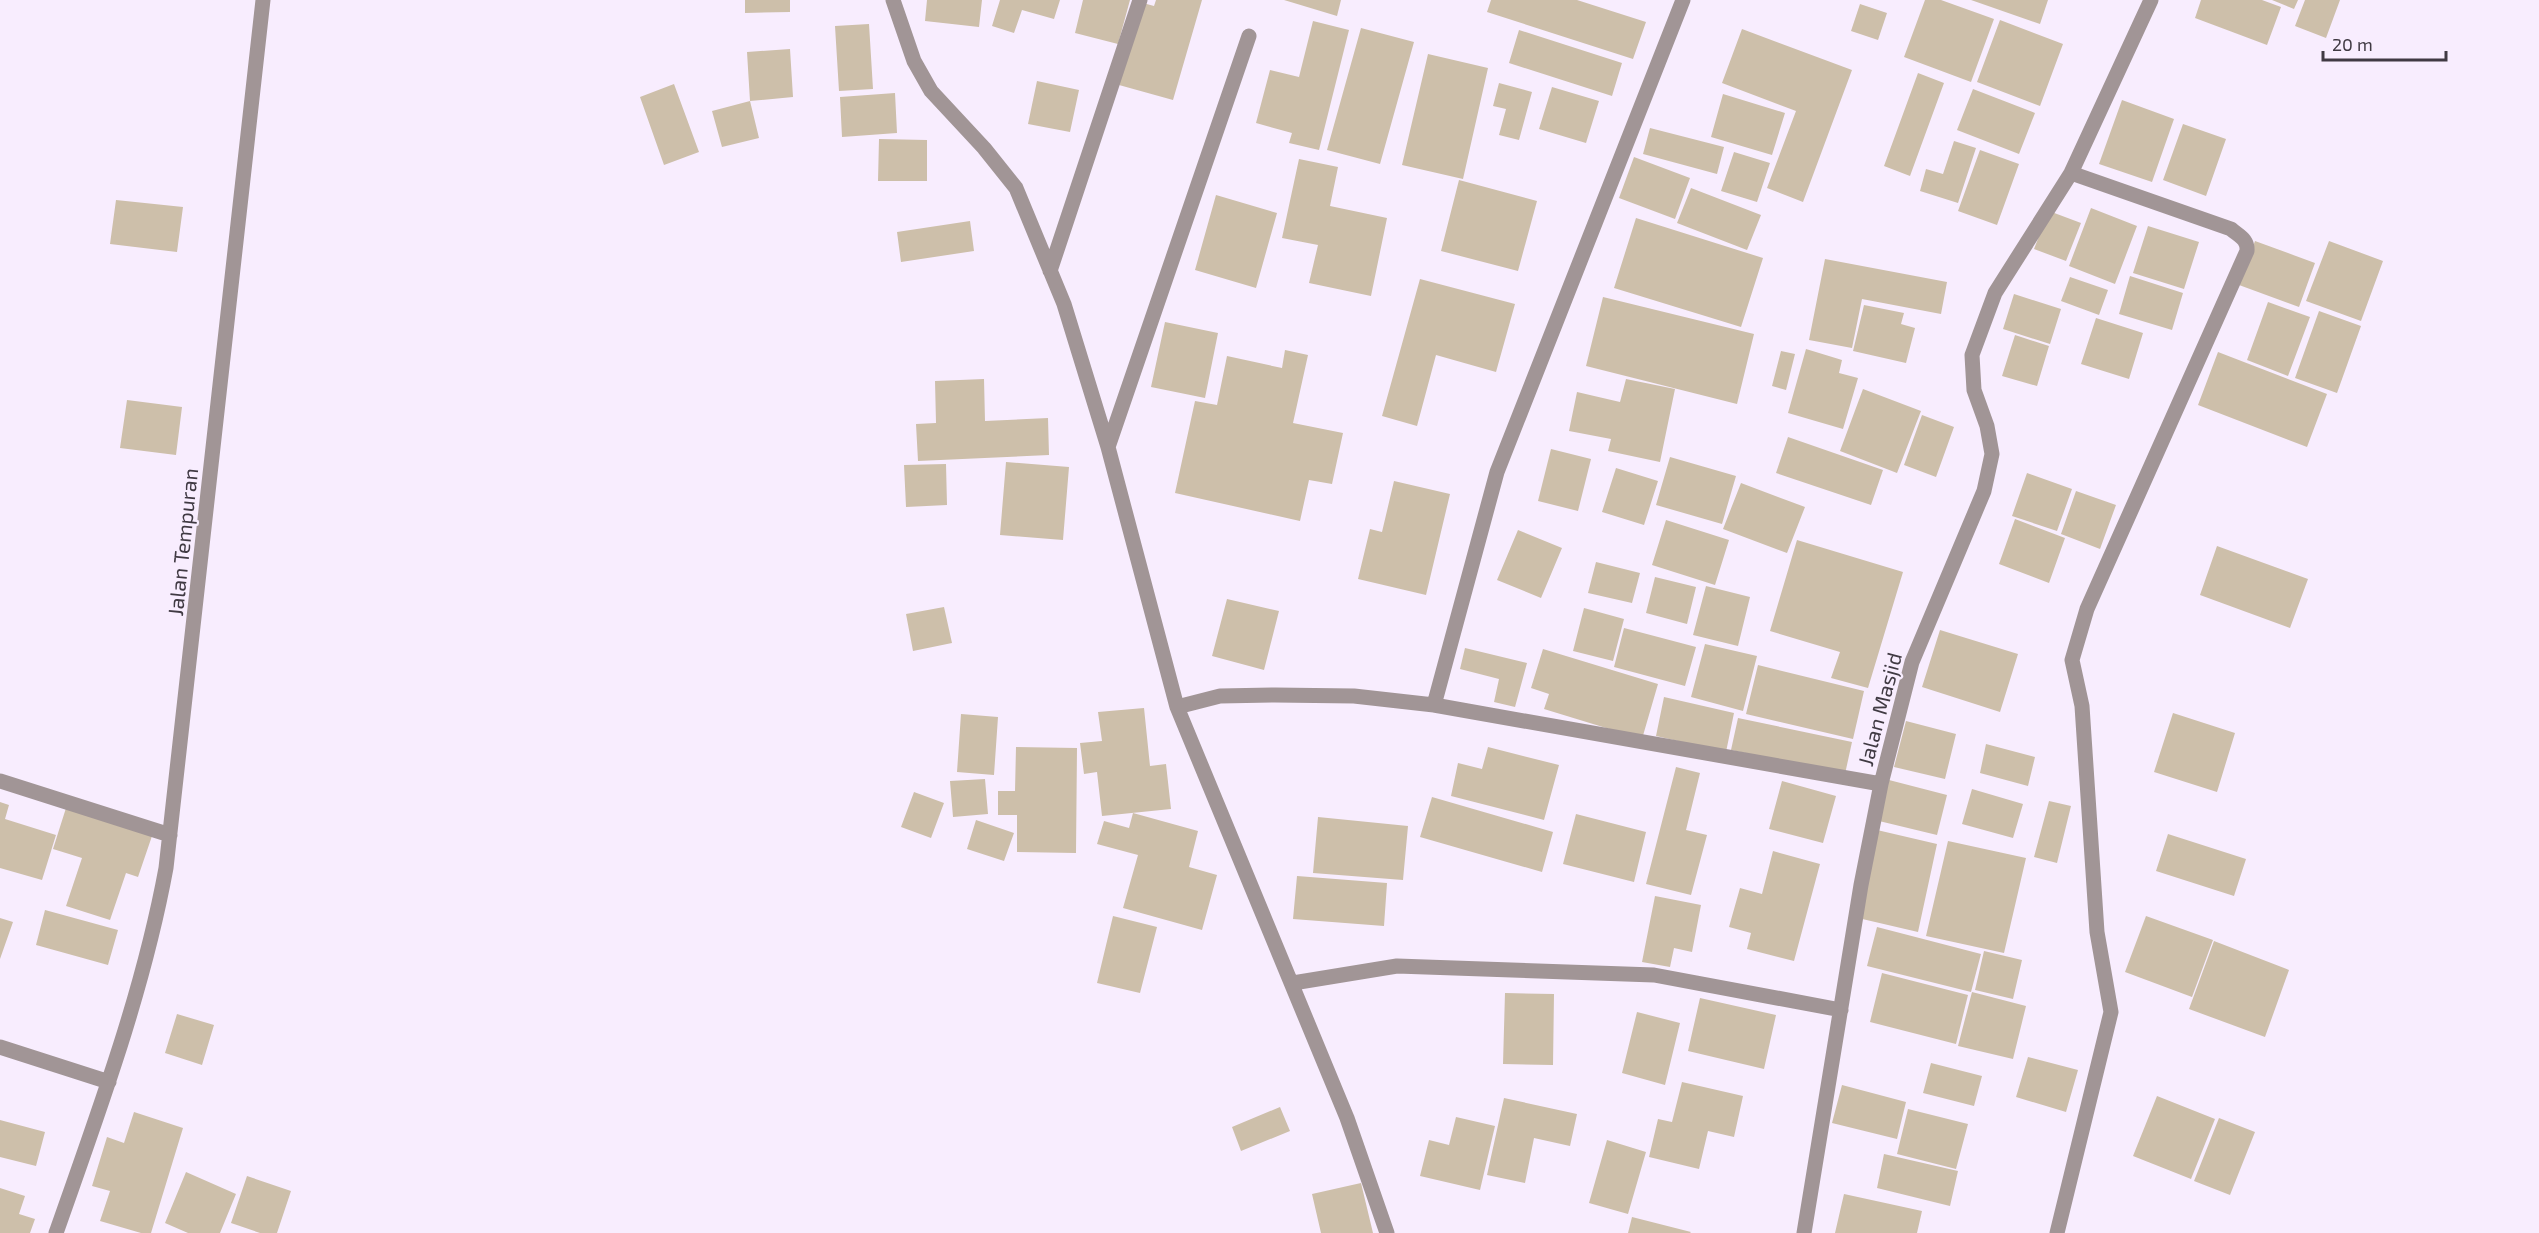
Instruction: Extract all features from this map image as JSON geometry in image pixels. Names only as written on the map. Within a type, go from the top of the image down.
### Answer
[{"type":"street","name":"Jalan Tempuran","points":[[56,1233],[109,1082],[156,925],[170,835],[263,0]]},
{"type":"street","points":[[893,0],[914,61],[931,91],[984,148],[1016,188],[1064,304],[1108,447],[1177,707],[1347,1118],[1387,1233]]},
{"type":"street","points":[[1050,271],[1140,0]]},
{"type":"street","points":[[1434,705],[1497,472],[1683,0]]},
{"type":"street","name":"Jalan Masjid","points":[[1804,1233],[1840,1010],[1881,784],[1912,662],[1984,491],[1992,453],[1987,426],[1974,390],[1972,355],[1995,293],[2071,173],[2151,0]]},
{"type":"street","points":[[1108,447],[1249,36]]},
{"type":"street","points":[[2057,1233],[2111,1012],[2097,932],[2082,706],[2072,660],[2086,609],[2247,251],[2245,240],[2230,229],[2071,173]]},
{"type":"street","points":[[1177,707],[1220,696],[1354,696],[1434,705],[1881,784]]},
{"type":"street","points":[[0,782],[170,835]]},
{"type":"street","points":[[1293,983],[1397,966],[1654,975],[1840,1010]]},
{"type":"street","points":[[0,1047],[109,1082]]},
{"type":"building","points":[[745,0],[790,0],[790,12],[745,13]]},
{"type":"building","points":[[927,0],[982,0],[979,27],[925,21]]},
{"type":"building","points":[[1000,0],[1060,0],[1054,19],[1022,10],[1014,33],[992,26]]},
{"type":"building","points":[[1083,0],[1130,0],[1118,44],[1075,33]]},
{"type":"building","points":[[1156,0],[1202,0],[1173,100],[1119,85],[1143,3],[1154,6]]},
{"type":"building","points":[[1284,0],[1341,0],[1337,16]]},
{"type":"building","points":[[1491,0],[1577,0],[1646,22],[1633,59],[1487,12]]},
{"type":"building","points":[[1925,0],[1941,0],[1994,19],[1971,82],[1904,57]]},
{"type":"building","points":[[1971,0],[2048,0],[2040,24]]},
{"type":"building","points":[[2201,0],[2262,0],[2281,7],[2267,45],[2195,18]]},
{"type":"building","points":[[2272,0],[2298,0],[2294,9]]},
{"type":"building","points":[[2305,0],[2340,0],[2326,38],[2295,26]]},
{"type":"building","points":[[1860,4],[1887,13],[1878,40],[1851,31]]},
{"type":"building","points":[[2000,20],[2063,44],[2040,106],[1977,82]]},
{"type":"building","points":[[1313,21],[1349,30],[1319,150],[1289,143],[1292,133],[1256,123],[1270,70],[1299,77]]},
{"type":"building","points":[[869,24],[873,89],[839,91],[835,26]]},
{"type":"building","points":[[1361,28],[1414,42],[1380,164],[1327,150]]},
{"type":"building","points":[[1742,29],[1852,70],[1803,202],[1767,188],[1796,111],[1722,83]]},
{"type":"building","points":[[1519,30],[1622,63],[1612,96],[1509,63]]},
{"type":"building","points":[[790,49],[793,97],[750,101],[747,52]]},
{"type":"building","points":[[1428,54],[1488,68],[1463,179],[1402,165]]},
{"type":"building","points":[[1918,73],[1944,83],[1910,176],[1884,166]]},
{"type":"building","points":[[1037,81],[1079,90],[1070,132],[1028,124]]},
{"type":"building","points":[[1499,83],[1532,92],[1519,140],[1499,135],[1506,109],[1493,106]]},
{"type":"building","points":[[674,84],[699,152],[664,165],[640,97]]},
{"type":"building","points":[[1552,87],[1599,101],[1586,143],[1539,129]]},
{"type":"building","points":[[1973,89],[2035,113],[2019,154],[1957,130]]},
{"type":"building","points":[[895,93],[897,133],[842,137],[840,97]]},
{"type":"building","points":[[1723,94],[1785,113],[1772,155],[1711,137]]},
{"type":"building","points":[[2122,100],[2174,119],[2152,182],[2099,164]]},
{"type":"building","points":[[750,101],[759,138],[722,147],[712,111]]},
{"type":"building","points":[[2183,124],[2226,139],[2206,196],[2163,180]]},
{"type":"building","points":[[1650,128],[1724,147],[1717,174],[1643,154]]},
{"type":"building","points":[[879,139],[927,140],[927,181],[878,181]]},
{"type":"building","points":[[1954,141],[1976,148],[1958,203],[1920,191],[1926,169],[1943,174]]},
{"type":"building","points":[[1980,150],[2019,164],[1997,225],[1958,211]]},
{"type":"building","points":[[1734,152],[1770,163],[1757,202],[1721,191]]},
{"type":"building","points":[[1634,157],[1690,178],[1675,219],[1619,198]]},
{"type":"building","points":[[1299,159],[1338,167],[1330,206],[1387,218],[1371,296],[1309,283],[1318,245],[1282,238]]},
{"type":"building","points":[[1459,180],[1537,201],[1518,271],[1441,251]]},
{"type":"building","points":[[1691,188],[1761,215],[1747,250],[1677,223]]},
{"type":"building","points":[[1216,195],[1277,213],[1256,288],[1195,270]]},
{"type":"building","points":[[116,200],[183,207],[177,252],[110,244]]},
{"type":"building","points":[[2091,208],[2137,226],[2115,284],[2069,266]]},
{"type":"building","points":[[2049,211],[2081,223],[2066,261],[2034,249]]},
{"type":"building","points":[[1636,218],[1763,258],[1741,327],[1614,288]]},
{"type":"building","points":[[970,221],[974,251],[901,262],[897,232]]},
{"type":"building","points":[[2148,226],[2199,242],[2184,289],[2133,273]]},
{"type":"building","points":[[2255,241],[2315,263],[2299,307],[2239,285]]},
{"type":"building","points":[[2329,241],[2383,261],[2361,321],[2306,301]]},
{"type":"building","points":[[1825,259],[1947,282],[1941,314],[1862,299],[1852,348],[1809,340]]},
{"type":"building","points":[[2130,276],[2183,293],[2172,330],[2119,314]]},
{"type":"building","points":[[2070,277],[2108,290],[2099,315],[2061,301]]},
{"type":"building","points":[[1420,279],[1515,304],[1496,372],[1436,355],[1417,426],[1382,416]]},
{"type":"building","points":[[2014,294],[2061,309],[2050,344],[2003,329]]},
{"type":"building","points":[[1603,297],[1754,334],[1737,404],[1586,366]]},
{"type":"building","points":[[2268,302],[2310,317],[2288,376],[2247,360]]},
{"type":"building","points":[[1864,305],[1904,313],[1901,324],[1915,328],[1906,363],[1853,351]]},
{"type":"building","points":[[2319,311],[2361,326],[2337,393],[2295,378]]},
{"type":"building","points":[[2096,318],[2143,333],[2129,379],[2081,364]]},
{"type":"building","points":[[1165,322],[1218,333],[1205,398],[1151,387]]},
{"type":"building","points":[[2015,335],[2049,346],[2037,386],[2002,376]]},
{"type":"building","points":[[1806,349],[1842,360],[1839,373],[1858,378],[1843,429],[1788,413]]},
{"type":"building","points":[[1285,350],[1308,355],[1293,423],[1343,433],[1332,484],[1309,480],[1300,521],[1175,493],[1195,401],[1217,405],[1227,356],[1282,368]]},
{"type":"building","points":[[1781,351],[1795,354],[1786,390],[1772,386]]},
{"type":"building","points":[[2218,352],[2327,394],[2307,447],[2198,405]]},
{"type":"building","points":[[984,379],[985,421],[1048,418],[1049,455],[918,461],[916,424],[936,423],[935,381]]},
{"type":"building","points":[[1626,379],[1675,389],[1660,462],[1608,451],[1611,439],[1569,431],[1577,392],[1620,402]]},
{"type":"building","points":[[1863,389],[1921,411],[1897,473],[1840,451]]},
{"type":"building","points":[[127,400],[182,407],[176,455],[120,448]]},
{"type":"building","points":[[1922,415],[1954,427],[1936,477],[1904,465]]},
{"type":"building","points":[[1788,437],[1883,470],[1871,505],[1776,473]]},
{"type":"building","points":[[1551,449],[1591,459],[1578,511],[1538,501]]},
{"type":"building","points":[[1670,457],[1736,476],[1722,524],[1656,505]]},
{"type":"building","points":[[1006,462],[1069,467],[1063,540],[1000,535]]},
{"type":"building","points":[[946,464],[947,505],[906,507],[904,465]]},
{"type":"building","points":[[1616,468],[1658,481],[1644,525],[1602,512]]},
{"type":"building","points":[[2027,473],[2072,489],[2057,531],[2012,516]]},
{"type":"building","points":[[1394,481],[1450,494],[1426,595],[1358,579],[1370,529],[1382,532]]},
{"type":"building","points":[[1741,483],[1805,507],[1787,553],[1723,529]]},
{"type":"building","points":[[2076,491],[2116,505],[2100,549],[2061,534]]},
{"type":"building","points":[[2015,519],[2065,538],[2049,583],[1999,564]]},
{"type":"building","points":[[1666,520],[1729,540],[1715,585],[1652,565]]},
{"type":"building","points":[[1518,530],[1562,548],[1541,598],[1497,580]]},
{"type":"building","points":[[1797,540],[1903,572],[1868,688],[1831,678],[1840,652],[1770,631]]},
{"type":"building","points":[[2217,546],[2308,579],[2290,628],[2200,595]]},
{"type":"building","points":[[1596,562],[1640,573],[1632,603],[1588,593]]},
{"type":"building","points":[[1655,577],[1696,587],[1687,624],[1646,613]]},
{"type":"building","points":[[1706,586],[1750,597],[1738,646],[1693,635]]},
{"type":"building","points":[[1227,599],[1279,611],[1264,670],[1212,656]]},
{"type":"building","points":[[944,607],[952,643],[913,651],[906,614]]},
{"type":"building","points":[[1584,608],[1624,619],[1613,661],[1573,651]]},
{"type":"building","points":[[1624,628],[1696,647],[1685,686],[1614,667]]},
{"type":"building","points":[[1940,630],[2018,654],[2000,712],[1922,687]]},
{"type":"building","points":[[1705,644],[1757,656],[1743,711],[1691,697]]},
{"type":"building","points":[[1465,648],[1527,663],[1515,707],[1494,702],[1499,679],[1460,669]]},
{"type":"building","points":[[1543,649],[1658,684],[1642,739],[1544,709],[1549,694],[1531,688]]},
{"type":"building","points":[[1758,665],[1864,691],[1853,739],[1746,714]]},
{"type":"building","points":[[1664,697],[1734,713],[1726,752],[1656,736]]},
{"type":"building","points":[[1144,708],[1150,766],[1166,764],[1171,809],[1102,816],[1097,772],[1084,774],[1080,743],[1102,741],[1098,712]]},
{"type":"building","points":[[2173,713],[2235,733],[2217,792],[2154,772]]},
{"type":"building","points":[[961,714],[998,717],[994,775],[957,772]]},
{"type":"building","points":[[1738,718],[1852,742],[1845,774],[1731,750]]},
{"type":"building","points":[[1906,721],[1956,734],[1945,779],[1894,767]]},
{"type":"building","points":[[1986,744],[2035,757],[2028,786],[1980,773]]},
{"type":"building","points":[[1016,747],[1077,748],[1076,853],[1017,852],[1017,815],[998,815],[998,791],[1015,791]]},
{"type":"building","points":[[1488,747],[1559,765],[1544,820],[1451,796],[1458,763],[1482,769]]},
{"type":"building","points":[[1676,767],[1700,773],[1686,830],[1707,835],[1691,895],[1646,884]]},
{"type":"building","points":[[985,779],[988,814],[953,817],[950,781]]},
{"type":"building","points":[[1889,780],[1947,795],[1937,835],[1879,821]]},
{"type":"building","points":[[1782,781],[1836,796],[1823,843],[1769,829]]},
{"type":"building","points":[[1972,789],[2023,804],[2013,838],[1962,824]]},
{"type":"building","points":[[914,792],[944,803],[931,838],[901,827]]},
{"type":"building","points":[[1432,797],[1553,832],[1542,872],[1420,837]]},
{"type":"building","points":[[2049,801],[2071,806],[2057,863],[2034,857]]},
{"type":"building","points":[[0,802],[9,805],[5,819],[56,835],[42,880],[0,868]]},
{"type":"building","points":[[66,808],[152,836],[138,877],[126,873],[110,920],[66,906],[82,858],[53,849]]},
{"type":"building","points":[[1133,813],[1198,831],[1189,867],[1217,875],[1202,930],[1123,908],[1138,855],[1097,844],[1104,821],[1129,828]]},
{"type":"building","points":[[1576,814],[1646,832],[1634,882],[1563,864]]},
{"type":"building","points":[[1318,817],[1408,826],[1403,880],[1313,873]]},
{"type":"building","points":[[976,820],[1014,833],[1004,861],[967,849]]},
{"type":"building","points":[[1877,830],[1937,844],[1918,932],[1858,918]]},
{"type":"building","points":[[2168,834],[2246,859],[2234,896],[2156,871]]},
{"type":"building","points":[[1948,841],[2026,858],[2004,953],[1926,936]]},
{"type":"building","points":[[1773,851],[1820,864],[1794,961],[1747,949],[1751,933],[1729,927],[1740,888],[1762,894]]},
{"type":"building","points":[[1297,876],[1387,883],[1384,926],[1293,919]]},
{"type":"building","points":[[1655,896],[1701,905],[1692,952],[1674,948],[1670,967],[1642,962]]},
{"type":"building","points":[[45,910],[118,930],[108,965],[36,945]]},
{"type":"building","points":[[1113,916],[1157,927],[1140,993],[1097,983]]},
{"type":"building","points":[[2146,916],[2213,940],[2192,997],[2125,972]]},
{"type":"building","points":[[0,918],[13,922],[0,959]]},
{"type":"building","points":[[1877,927],[1981,954],[1971,992],[1867,966]]},
{"type":"building","points":[[2214,941],[2289,970],[2265,1037],[2189,1009]]},
{"type":"building","points":[[1984,951],[2022,960],[2013,999],[1975,990]]},
{"type":"building","points":[[1882,973],[1968,995],[1956,1044],[1870,1022]]},
{"type":"building","points":[[1972,992],[2026,1006],[2013,1059],[1958,1046]]},
{"type":"building","points":[[1505,993],[1554,994],[1553,1065],[1503,1064]]},
{"type":"building","points":[[1700,998],[1776,1015],[1764,1069],[1688,1051]]},
{"type":"building","points":[[1637,1012],[1680,1023],[1665,1085],[1622,1073]]},
{"type":"building","points":[[177,1014],[214,1025],[202,1065],[165,1053]]},
{"type":"building","points":[[2028,1057],[2078,1070],[2066,1112],[2016,1097]]},
{"type":"building","points":[[1931,1063],[1982,1076],[1974,1106],[1923,1093]]},
{"type":"building","points":[[1682,1082],[1743,1096],[1734,1137],[1708,1131],[1699,1169],[1649,1157],[1658,1119],[1672,1122]]},
{"type":"building","points":[[1842,1085],[1906,1102],[1897,1139],[1832,1123]]},
{"type":"building","points":[[2157,1096],[2215,1119],[2191,1179],[2133,1156]]},
{"type":"building","points":[[1504,1098],[1577,1114],[1570,1146],[1534,1138],[1525,1183],[1487,1175]]},
{"type":"building","points":[[1280,1107],[1290,1131],[1241,1151],[1232,1127]]},
{"type":"building","points":[[1908,1109],[1968,1124],[1956,1169],[1897,1154]]},
{"type":"building","points":[[134,1112],[183,1128],[151,1233],[141,1233],[100,1221],[110,1191],[92,1186],[107,1137],[124,1143]]},
{"type":"building","points":[[1456,1117],[1495,1126],[1480,1190],[1420,1176],[1429,1140],[1449,1145]]},
{"type":"building","points":[[2219,1118],[2255,1132],[2230,1195],[2194,1181]]},
{"type":"building","points":[[0,1120],[45,1132],[36,1166],[0,1157]]},
{"type":"building","points":[[1607,1140],[1646,1152],[1628,1214],[1589,1203]]},
{"type":"building","points":[[1884,1154],[1958,1171],[1950,1206],[1877,1188]]},
{"type":"building","points":[[186,1172],[236,1194],[220,1233],[188,1233],[165,1223]]},
{"type":"building","points":[[247,1176],[291,1191],[277,1233],[260,1233],[231,1223]]},
{"type":"building","points":[[1361,1183],[1373,1233],[1321,1233],[1312,1194]]},
{"type":"building","points":[[0,1188],[25,1196],[19,1214],[35,1219],[30,1233],[0,1233]]},
{"type":"building","points":[[1844,1194],[1922,1211],[1917,1233],[1835,1233]]},
{"type":"building","points":[[1632,1217],[1691,1232],[1628,1233]]}]
